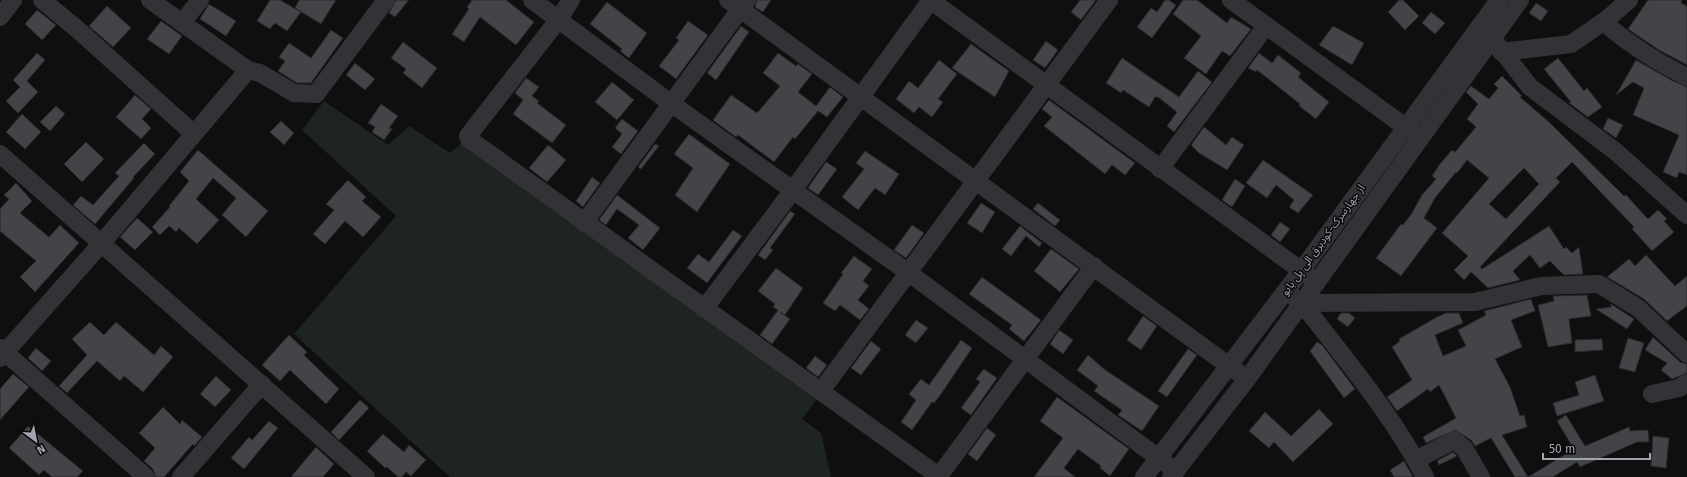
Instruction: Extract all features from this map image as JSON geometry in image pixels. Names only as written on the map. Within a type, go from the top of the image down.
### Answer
[{"type":"street","points":[[0,16],[13,0]]},
{"type":"street","points":[[42,0],[77,29],[194,134]]},
{"type":"street","points":[[150,0],[248,70],[260,73],[294,93],[316,94],[386,0]]},
{"type":"street","points":[[182,23],[200,0]]},
{"type":"street","points":[[532,0],[672,104],[909,273],[1024,360],[1158,458],[1173,474]]},
{"type":"street","points":[[572,0],[468,138],[584,223],[939,476],[1094,266]]},
{"type":"street","points":[[704,309],[793,190],[930,0],[1317,282]]},
{"type":"street","points":[[821,391],[1109,0]]},
{"type":"street","points":[[1231,0],[1421,138]]},
{"type":"street","name":"از جهارسرک-کودبرق الی پل بایو","points":[[1144,477],[1300,271],[1499,0]]},
{"type":"street","name":"از جهارسرک-کودبرق الی پل بایو","points":[[1173,474],[1247,379],[1421,138],[1497,45],[1520,0]]},
{"type":"street","points":[[1497,45],[1571,44],[1602,22],[1629,0]]},
{"type":"street","points":[[584,223],[672,104],[738,3],[860,96],[1247,379]]},
{"type":"street","points":[[1602,22],[1632,46],[1664,66],[1687,77]]},
{"type":"street","points":[[1160,169],[1266,26]]},
{"type":"street","points":[[1497,45],[1530,87],[1615,151],[1687,216]]},
{"type":"street","points":[[146,477],[2,352],[101,244],[248,70]]},
{"type":"street","points":[[0,154],[366,477]]},
{"type":"street","points":[[1302,303],[1475,302],[1541,286],[1599,284],[1638,308],[1687,354]]},
{"type":"street","points":[[1285,291],[1302,303],[1367,386],[1416,460],[1425,477]]},
{"type":"street","points":[[1652,394],[1679,388],[1687,383]]},
{"type":"street","points":[[181,477],[262,384]]},
{"type":"street","points":[[1416,460],[1454,440],[1464,448],[1481,477]]},
{"type":"shaded area","points":[[324,101],[388,145],[409,126],[450,153],[464,141],[818,397],[802,419],[821,433],[831,477],[450,477],[294,334],[396,216],[302,130]]},
{"type":"building","points":[[270,0],[280,0],[301,12],[287,31],[275,23],[270,29],[257,21]]},
{"type":"building","points":[[299,0],[336,0],[321,24],[295,8]]},
{"type":"building","points":[[396,0],[409,0],[395,17],[389,13]]},
{"type":"building","points":[[472,0],[506,0],[534,22],[516,45],[480,17],[464,42],[452,34],[469,9],[467,7]]},
{"type":"building","points":[[757,0],[771,0],[763,12],[755,7]]},
{"type":"building","points":[[1080,0],[1096,0],[1081,20],[1071,12]]},
{"type":"building","points":[[1165,0],[1169,0],[1176,5],[1152,38],[1137,27],[1151,8],[1157,12]]},
{"type":"building","points":[[1183,0],[1197,0],[1227,23],[1231,17],[1251,29],[1230,56],[1222,51],[1206,74],[1184,58],[1201,36],[1173,14]]},
{"type":"building","points":[[1399,0],[1403,0],[1419,16],[1405,30],[1388,12]]},
{"type":"building","points":[[1648,0],[1682,0],[1681,3],[1687,6],[1687,65],[1659,50],[1628,29]]},
{"type":"building","points":[[607,2],[647,33],[629,58],[620,51],[622,49],[590,24]]},
{"type":"building","points":[[1536,3],[1548,11],[1541,21],[1529,13]]},
{"type":"building","points":[[209,4],[236,21],[226,36],[200,19]]},
{"type":"building","points":[[107,6],[131,28],[113,47],[89,26]]},
{"type":"building","points":[[37,10],[56,25],[42,40],[25,24]]},
{"type":"building","points":[[1431,12],[1445,23],[1435,34],[1422,23]]},
{"type":"building","points":[[161,21],[182,36],[169,54],[147,39]]},
{"type":"building","points":[[688,21],[708,35],[676,79],[659,66],[679,40],[676,38]]},
{"type":"building","points":[[741,26],[749,32],[716,80],[707,73]]},
{"type":"building","points":[[1333,26],[1364,43],[1352,65],[1319,45]]},
{"type":"building","points":[[331,30],[343,38],[311,83],[297,83],[278,71],[285,61],[279,57],[289,43],[311,58]]},
{"type":"building","points":[[1046,41],[1058,50],[1045,68],[1033,60]]},
{"type":"building","points":[[403,42],[437,68],[422,88],[403,73],[406,69],[391,58]]},
{"type":"building","points":[[971,44],[1009,71],[995,97],[952,68]]},
{"type":"building","points":[[37,53],[45,60],[27,81],[38,92],[18,113],[6,101],[20,87],[13,80]]},
{"type":"building","points":[[778,53],[796,66],[798,64],[812,74],[798,92],[816,106],[830,87],[843,97],[827,117],[818,111],[795,139],[793,137],[774,162],[738,135],[736,137],[713,120],[731,95],[757,113],[780,86],[763,73]]},
{"type":"building","points":[[1259,53],[1272,63],[1278,55],[1301,73],[1298,77],[1329,102],[1316,119],[1299,106],[1300,104],[1257,70],[1256,72],[1248,68]]},
{"type":"building","points":[[1122,58],[1179,97],[1198,71],[1212,82],[1174,132],[1167,126],[1177,112],[1158,97],[1155,97],[1149,107],[1123,90],[1121,93],[1106,83]]},
{"type":"building","points":[[1558,58],[1584,91],[1587,88],[1602,107],[1588,117],[1569,103],[1571,102],[1544,69]]},
{"type":"building","points":[[939,60],[957,74],[938,99],[943,102],[932,117],[919,107],[914,113],[896,99],[909,81],[918,88]]},
{"type":"building","points":[[1636,60],[1671,80],[1687,87],[1687,175],[1679,172],[1677,178],[1663,172],[1679,135],[1633,115],[1644,88],[1633,82],[1616,95]]},
{"type":"building","points":[[355,63],[375,79],[365,90],[346,75]]},
{"type":"building","points":[[1502,76],[1522,96],[1520,97],[1549,122],[1624,196],[1626,195],[1648,219],[1658,210],[1667,219],[1664,221],[1674,232],[1652,251],[1632,229],[1634,227],[1572,162],[1556,178],[1560,182],[1480,267],[1482,269],[1549,226],[1564,249],[1566,247],[1572,253],[1579,247],[1583,274],[1564,275],[1550,261],[1540,268],[1530,255],[1513,271],[1520,280],[1488,288],[1471,272],[1464,280],[1454,270],[1468,256],[1442,233],[1489,178],[1467,160],[1435,198],[1424,218],[1437,228],[1401,276],[1376,258],[1401,224],[1403,225],[1422,195],[1436,179],[1432,176],[1440,164],[1452,150],[1455,152],[1476,127],[1467,119],[1478,104],[1466,92],[1471,86],[1489,99],[1498,88],[1494,84]],"holes":[[[1524,168],[1539,184],[1506,219],[1489,204]]]},
{"type":"building","points":[[526,78],[539,87],[532,96],[539,101],[537,103],[566,125],[552,143],[513,114],[523,100],[515,93]]},
{"type":"building","points":[[612,82],[634,100],[617,120],[595,102]]},
{"type":"building","points":[[135,95],[151,109],[142,119],[151,128],[141,139],[116,117]]},
{"type":"building","points":[[1049,100],[1135,163],[1125,175],[1112,165],[1105,174],[1044,126],[1052,117],[1042,109]]},
{"type":"building","points":[[381,104],[398,116],[389,128],[392,129],[384,140],[372,132],[375,127],[368,123]]},
{"type":"building","points":[[56,106],[65,114],[50,131],[40,122]]},
{"type":"building","points":[[22,114],[41,132],[25,149],[6,132]]},
{"type":"building","points":[[1608,118],[1623,125],[1616,138],[1603,129]]},
{"type":"building","points":[[622,119],[638,131],[621,154],[612,147],[622,134],[615,128]]},
{"type":"building","points":[[281,121],[294,133],[284,145],[270,132]]},
{"type":"building","points":[[1204,127],[1226,145],[1232,137],[1244,145],[1227,170],[1199,153],[1191,145]]},
{"type":"building","points":[[689,134],[730,164],[697,212],[675,195],[693,168],[674,154]]},
{"type":"building","points":[[86,142],[104,159],[82,182],[64,164]]},
{"type":"building","points":[[144,143],[155,154],[133,177],[134,178],[95,224],[73,205],[81,196],[93,205],[119,176],[115,173]]},
{"type":"building","points":[[655,144],[659,146],[641,169],[638,167]]},
{"type":"building","points":[[548,145],[566,160],[547,182],[529,168]]},
{"type":"building","points":[[198,150],[268,211],[246,237],[222,215],[236,198],[213,178],[196,199],[219,220],[197,244],[179,228],[176,232],[169,226],[160,235],[152,227],[170,207],[169,206],[189,181],[180,172]]},
{"type":"building","points":[[865,151],[899,174],[885,195],[875,188],[858,210],[842,197],[864,169],[856,163]]},
{"type":"building","points":[[1263,160],[1313,195],[1298,213],[1289,207],[1294,200],[1276,185],[1267,198],[1246,183]]},
{"type":"building","points":[[826,162],[837,169],[818,195],[808,188]]},
{"type":"building","points":[[592,177],[600,183],[583,207],[576,201]]},
{"type":"building","points":[[1235,179],[1245,186],[1232,207],[1222,200]]},
{"type":"building","points":[[348,180],[366,197],[362,201],[381,217],[363,237],[345,221],[325,244],[313,234],[334,210],[326,204]]},
{"type":"building","points":[[16,183],[32,201],[20,213],[49,237],[60,225],[79,243],[35,292],[20,277],[36,261],[0,231],[0,209],[9,199],[4,195]]},
{"type":"building","points":[[617,195],[660,228],[643,250],[628,238],[639,225],[617,209],[606,225],[599,220]]},
{"type":"building","points":[[981,203],[995,212],[982,233],[967,223]]},
{"type":"building","points":[[1038,203],[1060,220],[1055,226],[1033,209]]},
{"type":"building","points":[[790,211],[795,214],[770,248],[773,250],[765,260],[758,255]]},
{"type":"building","points":[[137,218],[153,232],[135,250],[120,237]]},
{"type":"building","points":[[1280,222],[1290,229],[1280,242],[1271,235]]},
{"type":"building","points":[[912,225],[924,233],[906,258],[894,250]]},
{"type":"building","points":[[1020,226],[1042,243],[1039,247],[1026,236],[1011,256],[1002,249]]},
{"type":"building","points":[[733,230],[742,236],[707,283],[687,268],[698,254],[709,262]]},
{"type":"building","points":[[1051,249],[1079,269],[1060,292],[1034,271]]},
{"type":"building","points":[[1646,255],[1675,286],[1687,276],[1687,306],[1667,321],[1644,299],[1607,277],[1629,259],[1635,266]]},
{"type":"building","points":[[854,256],[872,269],[863,281],[869,286],[858,300],[869,309],[860,320],[840,305],[835,311],[823,303],[843,274],[841,273]]},
{"type":"building","points":[[776,268],[803,288],[785,315],[780,312],[790,319],[772,344],[760,335],[778,310],[773,307],[775,304],[758,291]]},
{"type":"building","points":[[982,277],[1041,320],[1024,341],[1009,329],[1012,325],[969,294]]},
{"type":"building","points":[[1587,295],[1591,316],[1569,319],[1572,343],[1548,347],[1538,305],[1554,301],[1553,296]]},
{"type":"building","points":[[1531,299],[1535,311],[1511,320],[1522,347],[1495,359],[1510,387],[1520,416],[1524,415],[1527,427],[1502,435],[1528,477],[1515,477],[1491,438],[1475,446],[1471,440],[1455,430],[1426,443],[1423,437],[1456,418],[1439,385],[1430,392],[1428,389],[1397,411],[1387,397],[1412,380],[1392,347],[1400,341],[1399,339],[1446,313],[1459,313],[1463,323],[1435,335],[1443,356],[1466,346],[1458,330],[1486,315],[1484,311]]},
{"type":"building","points":[[1611,304],[1634,319],[1627,329],[1596,309],[1611,307]]},
{"type":"building","points":[[1341,313],[1349,313],[1355,318],[1348,327],[1337,319]]},
{"type":"building","points":[[1143,316],[1157,326],[1141,350],[1127,340]]},
{"type":"building","points":[[916,320],[928,328],[916,343],[905,335]]},
{"type":"building","points":[[90,322],[104,335],[116,322],[154,355],[161,346],[173,357],[143,392],[124,376],[120,381],[97,361],[67,393],[59,386],[87,355],[72,339]]},
{"type":"building","points":[[1059,330],[1073,340],[1063,354],[1050,344]]},
{"type":"building","points":[[289,335],[307,352],[304,355],[339,389],[326,404],[290,370],[280,381],[262,365]]},
{"type":"building","points":[[1653,337],[1680,362],[1687,364],[1687,373],[1672,379],[1661,370],[1667,363],[1645,350]]},
{"type":"building","points":[[1628,338],[1644,343],[1635,372],[1619,368]]},
{"type":"building","points":[[1602,339],[1603,350],[1575,352],[1575,340]]},
{"type":"building","points":[[961,340],[972,348],[941,394],[934,403],[932,402],[912,430],[901,422],[916,400],[909,394],[921,379],[929,385]]},
{"type":"building","points":[[871,341],[881,349],[861,375],[851,368]]},
{"type":"building","points":[[1317,342],[1322,345],[1355,389],[1344,398],[1310,351]]},
{"type":"building","points":[[36,348],[51,361],[42,371],[28,358]]},
{"type":"building","points":[[1188,349],[1197,355],[1167,397],[1158,391]]},
{"type":"building","points":[[1088,355],[1104,369],[1159,406],[1142,431],[1118,415],[1122,410],[1094,391],[1098,386],[1077,370]]},
{"type":"building","points":[[815,356],[827,365],[818,377],[806,368]]},
{"type":"building","points":[[984,369],[997,378],[971,415],[961,408],[980,382],[976,379]]},
{"type":"building","points":[[13,374],[29,387],[0,420],[0,389]]},
{"type":"building","points":[[1595,375],[1604,401],[1557,416],[1553,403],[1579,395],[1575,382]]},
{"type":"building","points":[[216,376],[231,390],[215,407],[200,394]]},
{"type":"building","points":[[1057,397],[1129,449],[1110,476],[1100,468],[1101,466],[1078,449],[1064,468],[1075,477],[1034,477],[1063,438],[1040,421]]},
{"type":"building","points":[[360,400],[369,408],[339,440],[331,432]]},
{"type":"building","points":[[163,407],[180,424],[182,420],[202,437],[194,446],[193,444],[164,477],[156,477],[153,469],[144,461],[155,448],[139,433]]},
{"type":"building","points":[[1319,409],[1333,424],[1293,462],[1274,442],[1269,448],[1249,431],[1265,412],[1291,436]]},
{"type":"building","points":[[1566,415],[1585,446],[1629,427],[1630,431],[1648,430],[1649,442],[1637,442],[1580,467],[1577,462],[1553,477],[1528,477],[1574,449],[1557,421]]},
{"type":"building","points":[[269,421],[278,428],[244,469],[231,458],[249,437],[252,440]]},
{"type":"building","points":[[28,426],[83,471],[77,477],[52,477],[44,470],[39,475],[9,448]]},
{"type":"building","points":[[987,428],[996,435],[977,461],[968,454]]},
{"type":"building","points":[[383,434],[404,452],[409,445],[426,460],[411,476],[406,472],[402,477],[398,477],[387,467],[385,468],[367,451]]},
{"type":"building","points":[[1653,436],[1669,438],[1666,468],[1651,466]]},
{"type":"building","points":[[316,447],[334,464],[323,477],[291,477]]},
{"type":"building","points":[[1453,452],[1457,456],[1439,465],[1437,461]]},
{"type":"building","points":[[1404,461],[1413,477],[1394,477],[1390,470]]}]
